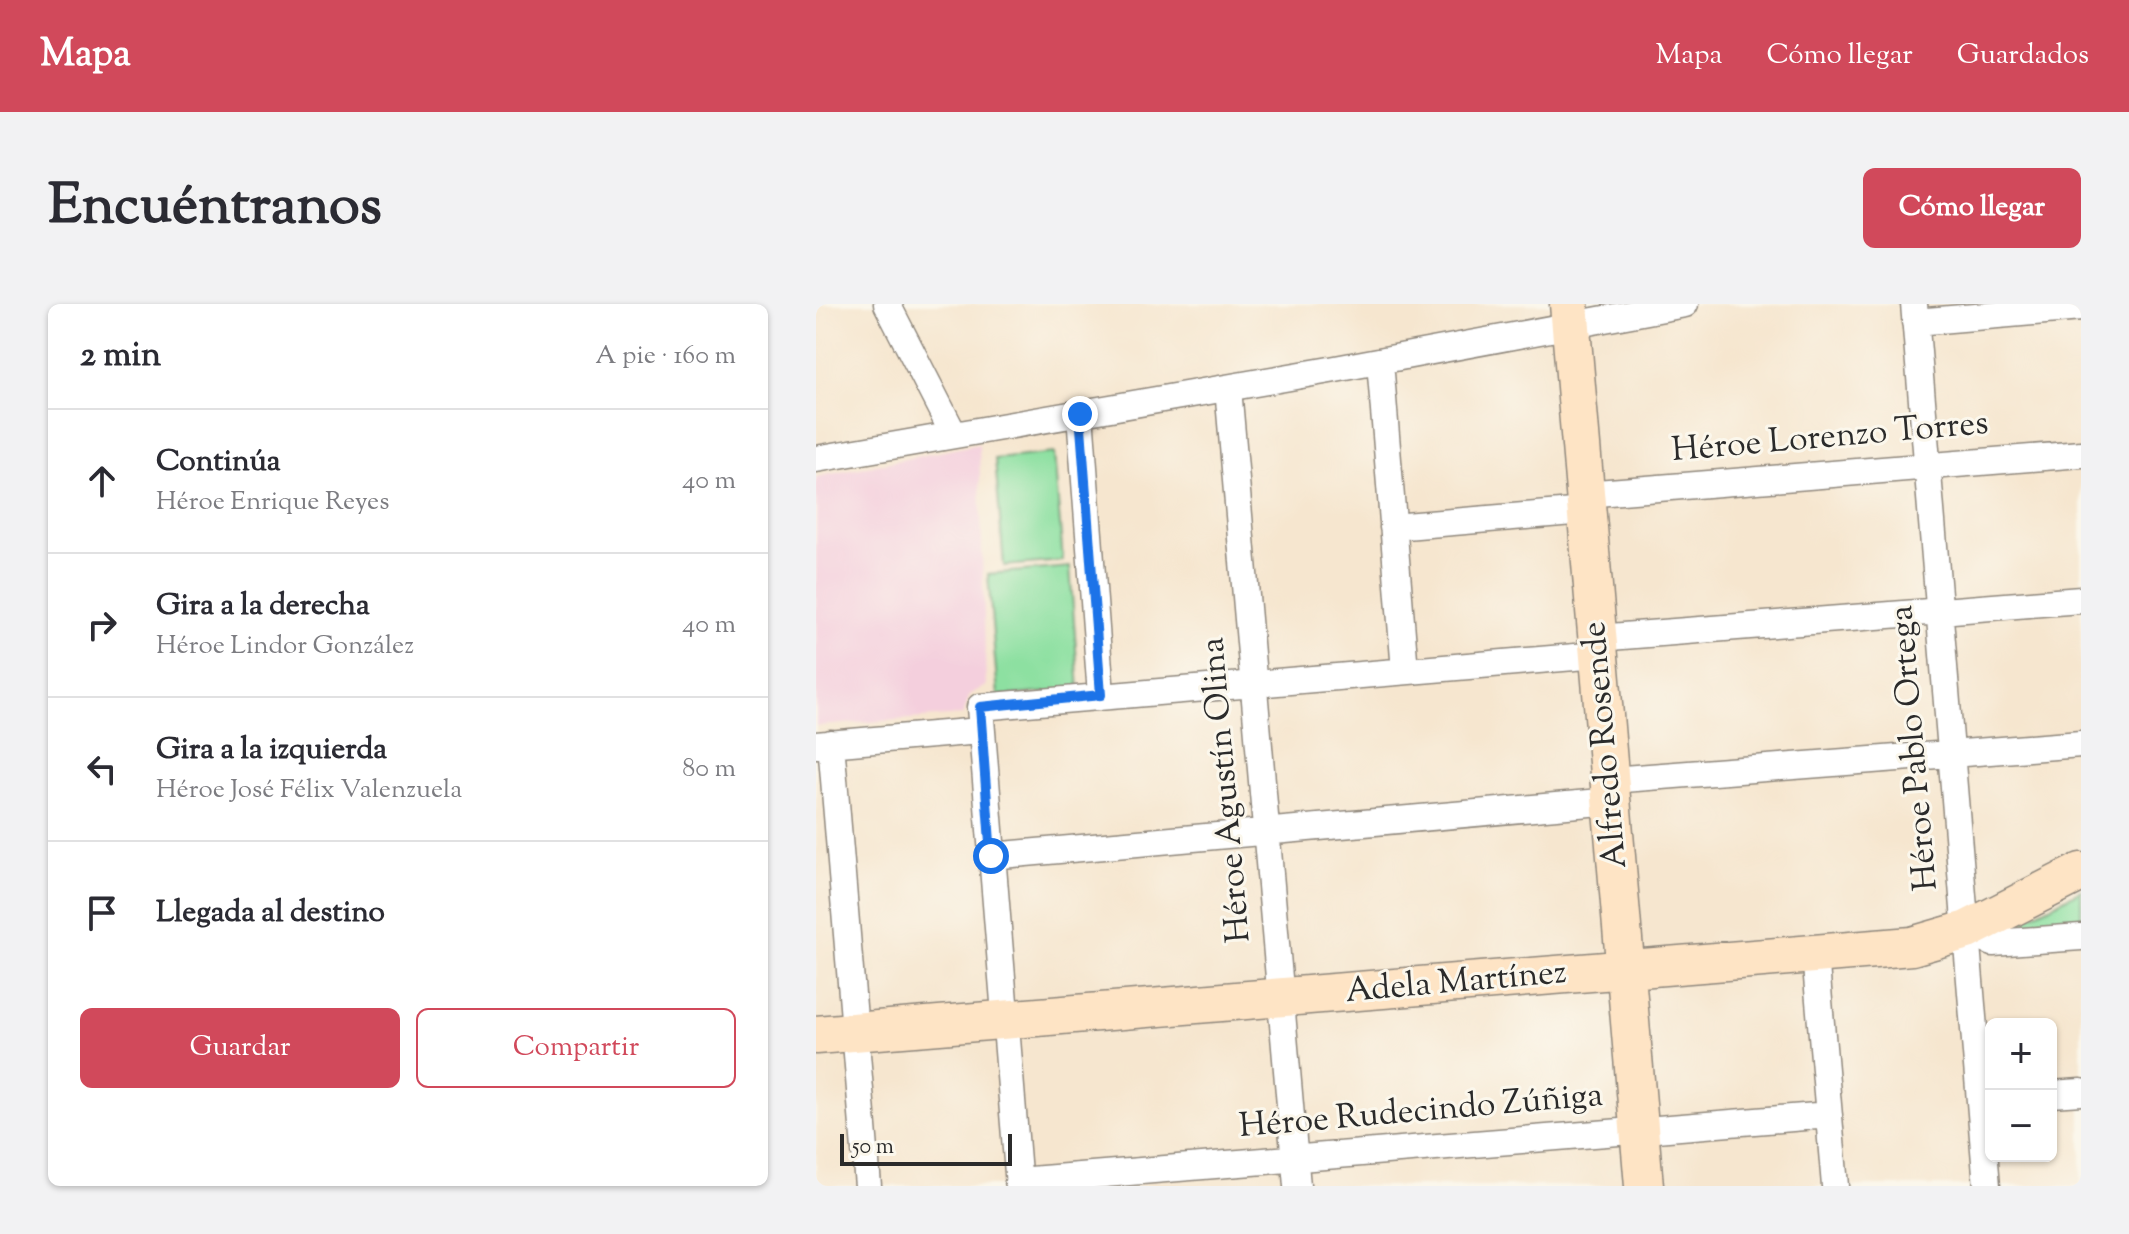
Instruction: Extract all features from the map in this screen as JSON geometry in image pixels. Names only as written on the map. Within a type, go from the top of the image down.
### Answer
[{"type":"street","points":[[887,304],[954,435]]},
{"type":"street","points":[[816,459],[1380,361],[1569,315],[1685,304]]},
{"type":"street","points":[[1915,313],[2081,308]]},
{"type":"street","name":"Héroe Pablo Ortega","points":[[1915,313],[1951,754],[1985,1090]]},
{"type":"street","name":"Alfredo Rosende","points":[[1569,315],[1644,1186]]},
{"type":"street","points":[[1380,361],[1405,671]]},
{"type":"street","name":"Héroe Agustín Olina","points":[[1228,388],[1297,1186]]},
{"type":"street","points":[[1080,414],[1101,695]]},
{"type":"street","name":"Héroe Lorenzo Torres","points":[[1393,527],[1585,502],[1927,466],[2081,454]]},
{"type":"street","points":[[868,1186],[855,1032],[823,744],[980,719],[1101,695],[1405,671],[1598,646],[1939,611],[2081,600]]},
{"type":"street","points":[[980,719],[1019,1184]]},
{"type":"street","points":[[991,856],[1266,832],[1951,754],[2081,744]]},
{"type":"street","name":"Adela Martínez","points":[[816,1035],[1912,946],[1967,930],[2081,872]]},
{"type":"street","points":[[1967,930],[1993,943],[2081,937]]},
{"type":"street","points":[[1815,954],[1835,1186]]},
{"type":"street","points":[[2057,1094],[2081,1092]]},
{"type":"street","name":"Héroe Rudecindo Zúñiga","points":[[1019,1184],[1829,1115]]},
{"type":"street","name":"Héroe Pablo Ortega","points":[[1987,1162],[1987,1186]]},
{"type":"shaded area","points":[[979,444],[986,686],[970,694],[963,715],[816,726],[816,477]]},
{"type":"green space","points":[[1054,453],[1063,561],[1004,566],[995,459]]},
{"type":"green space","points":[[1070,567],[1079,690],[998,696],[988,574]]},
{"type":"green space","points":[[2081,890],[2081,928],[2014,934],[2019,922]]},
{"type":"route","points":[[991,856],[978,709],[982,705],[1101,695],[1080,414]]}]
